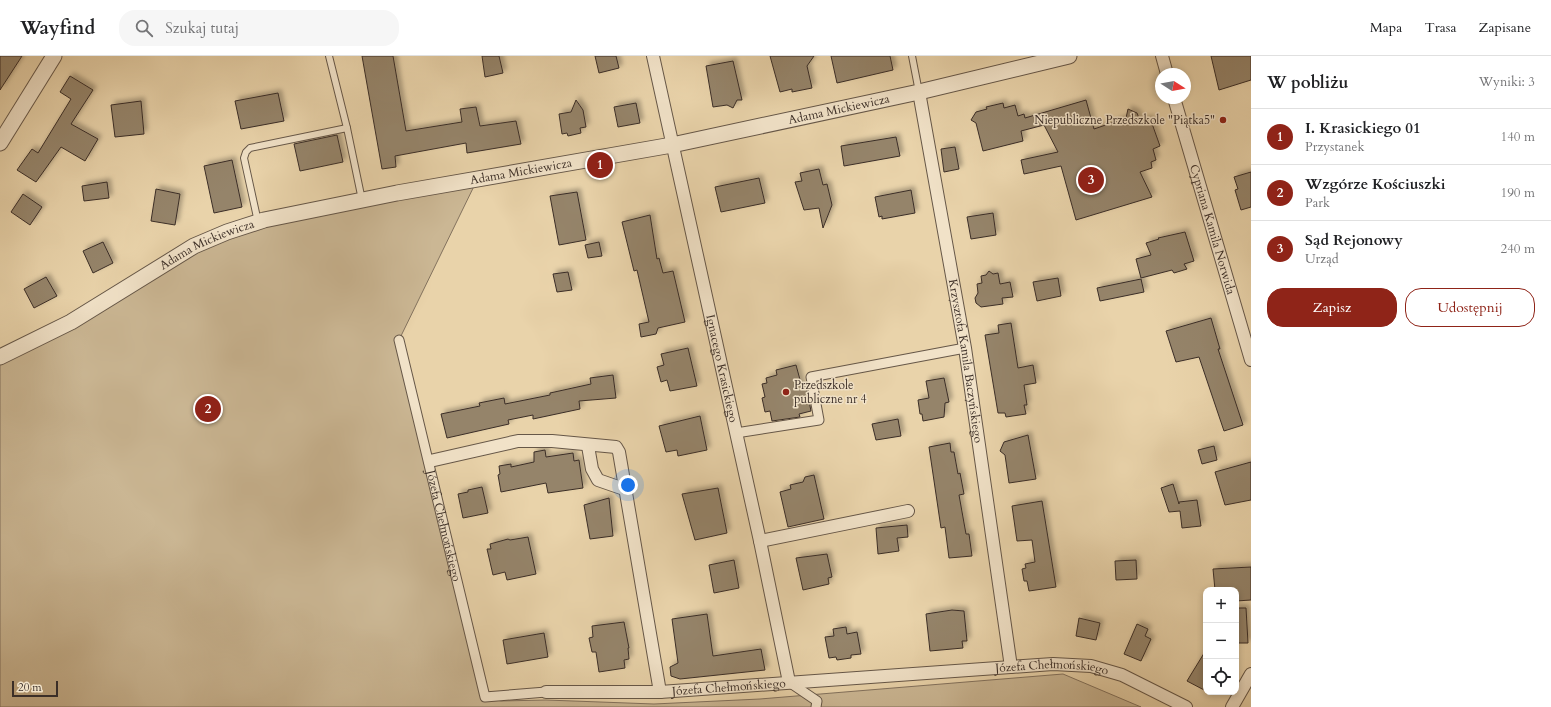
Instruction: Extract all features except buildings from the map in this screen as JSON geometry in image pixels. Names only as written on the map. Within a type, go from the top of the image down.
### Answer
[{"type":"street","points":[[0,143],[54,56]]},
{"type":"street","name":"Ignacego Krasickiego","points":[[653,56],[760,541],[789,682]]},
{"type":"street","name":"Adama Mickiewicza","points":[[0,357],[71,322],[194,246],[227,232],[258,222],[362,200],[672,145],[919,92],[1069,56]]},
{"type":"street","points":[[1162,56],[1165,68]]},
{"type":"street","name":"Krzysztofa Kamila Baczyńskiego","points":[[919,92],[965,348],[1011,667]]},
{"type":"street","name":"Cypriana Kamila Norwida","points":[[1176,104],[1251,360]]},
{"type":"street","name":"Józefa Chełmońskiego","points":[[399,340],[430,461],[485,697],[546,692],[660,692],[1053,664],[1091,666],[1122,675],[1186,707]]},
{"type":"street","points":[[736,433],[819,420],[810,376],[965,348]]},
{"type":"street","points":[[430,461],[518,441],[552,441],[588,446],[609,445],[616,447],[619,452],[627,490],[660,692]]},
{"type":"street","points":[[588,446],[592,468],[598,480],[627,490]]},
{"type":"street","points":[[760,541],[908,511]]},
{"type":"street","points":[[1232,707],[1251,674]]},
{"type":"street","points":[[789,682],[817,701],[816,707]]},
{"type":"lane","points":[[329,56],[347,128],[362,200]]},
{"type":"lane","name":"Krzysztofa Kamila Baczyńskiego","points":[[912,56],[919,92]]},
{"type":"lane","points":[[258,222],[244,158],[246,152],[250,148],[347,128]]},
{"type":"shaded area","points":[[478,178],[399,340],[485,697],[501,701],[546,700],[654,704],[760,699],[1063,674],[1141,707],[0,707],[0,357],[227,232]]},
{"type":"place","name":"Niepubliczne Przedszkole \"Piątka5\"","points":[[1223,120]]},
{"type":"place","name":"I. Krasickiego 01","points":[[600,165]]},
{"type":"place","name":"Sąd Rejonowy","points":[[1091,180]]},
{"type":"place","name":"Przedszkole publiczne nr 4","points":[[786,392]]},
{"type":"place","name":"Wzgórze Kościuszki","points":[[208,409]]}]
